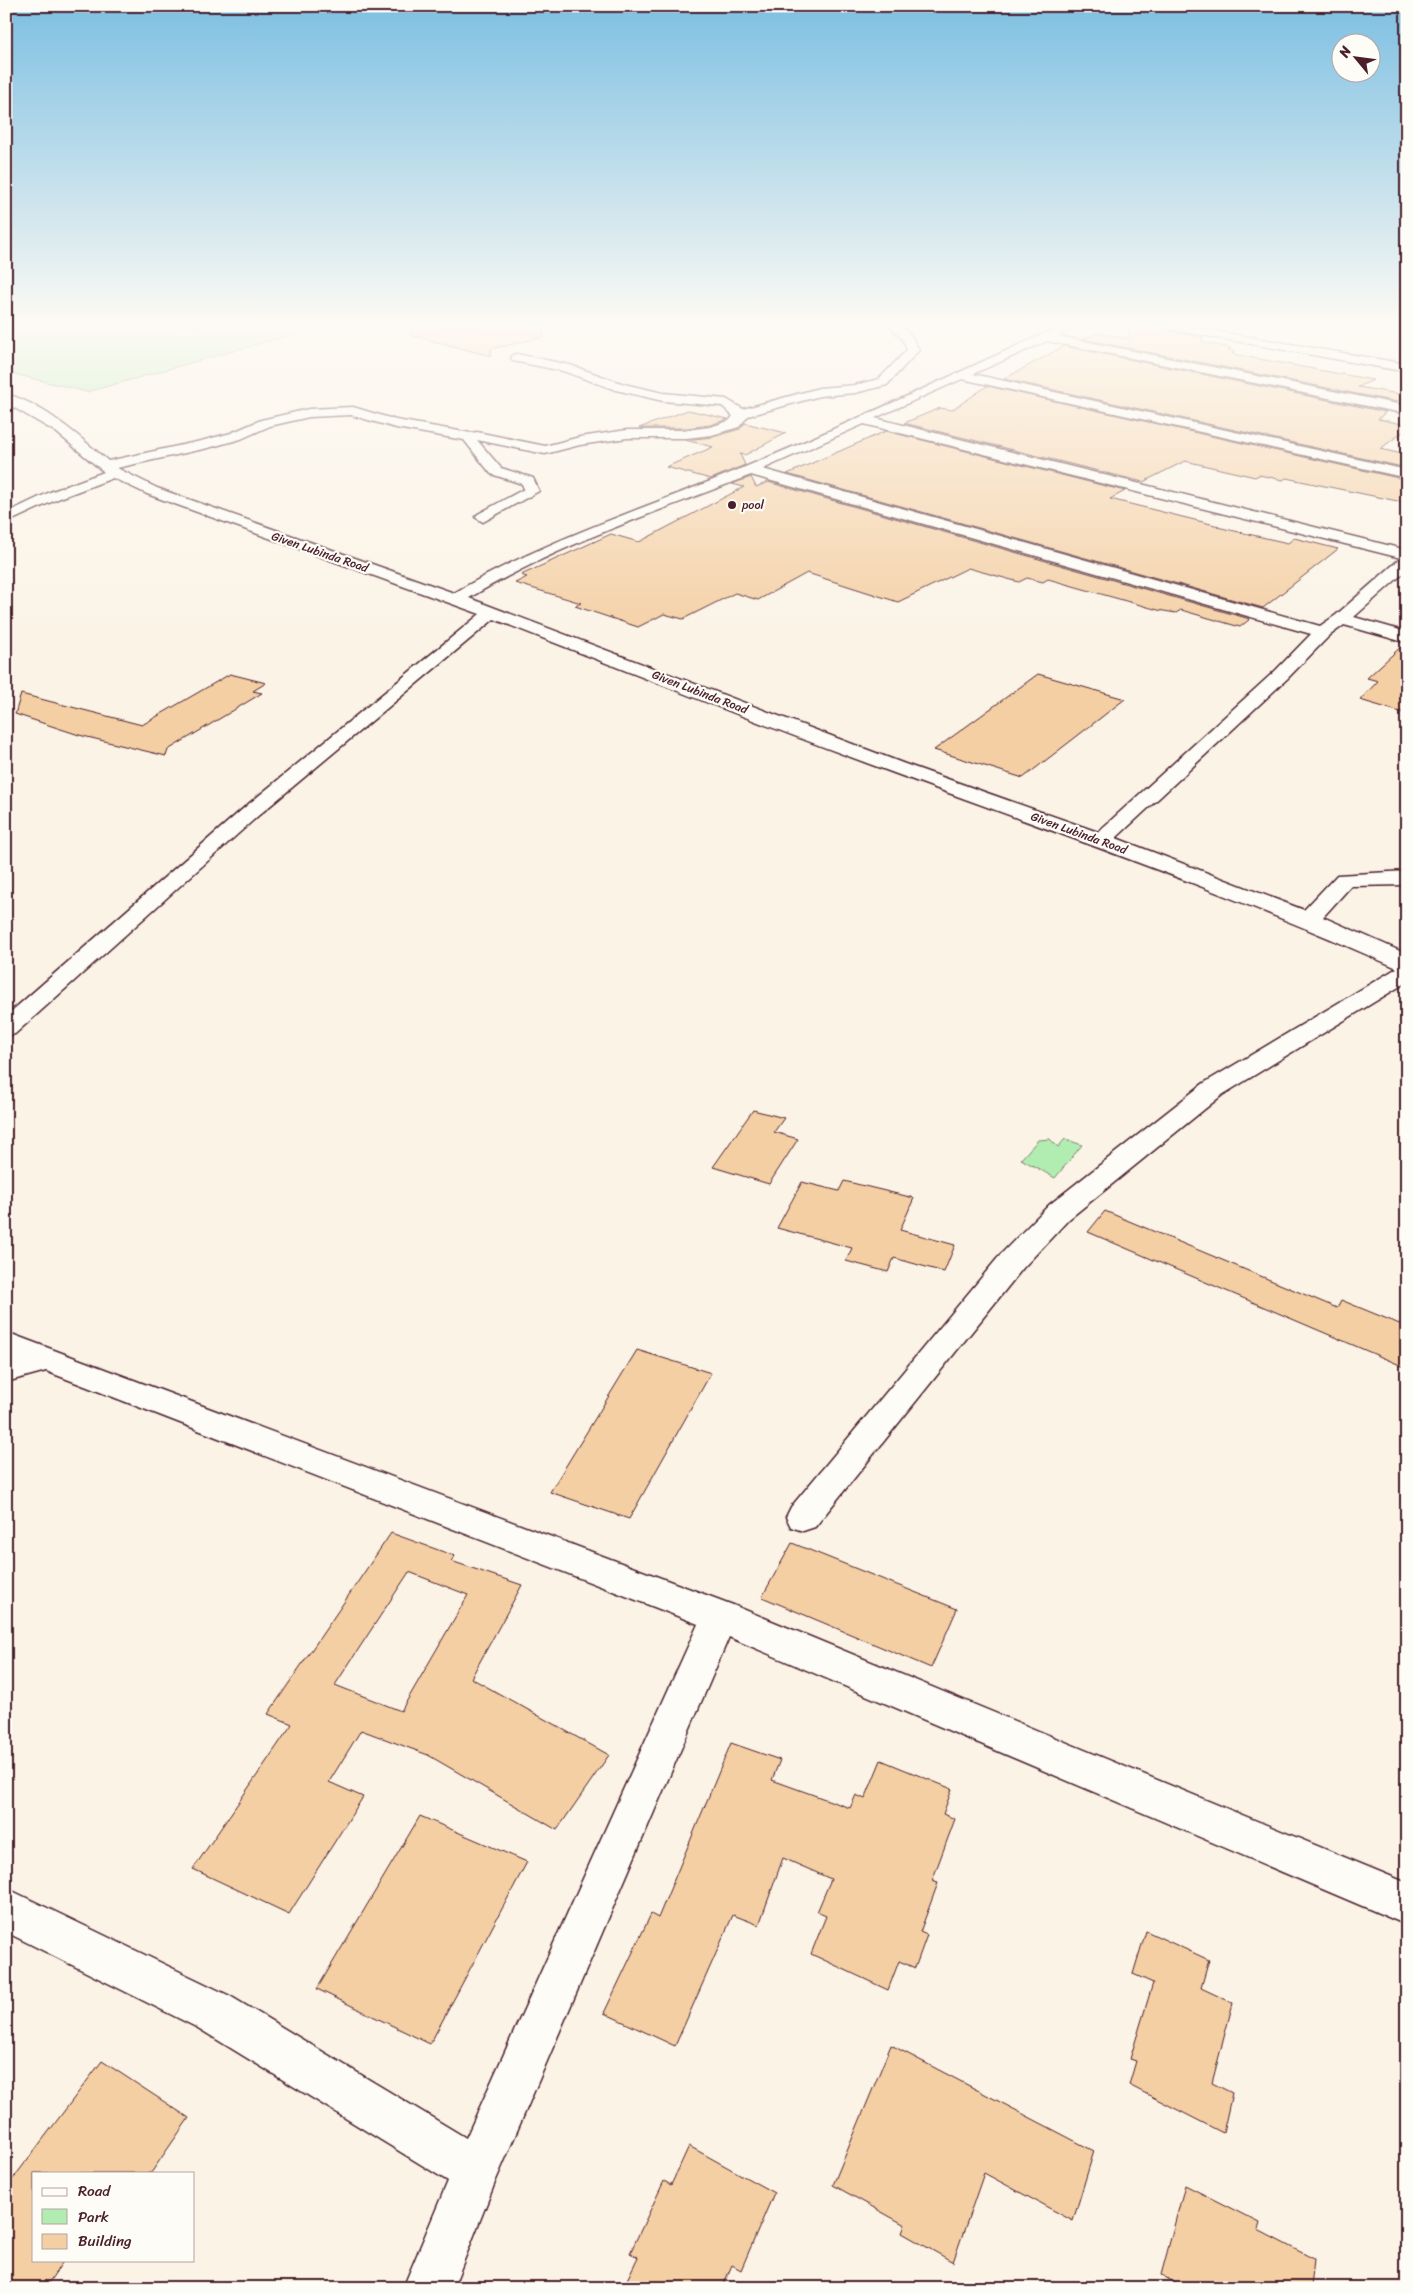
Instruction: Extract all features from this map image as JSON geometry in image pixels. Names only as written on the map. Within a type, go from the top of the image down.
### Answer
[{"type":"street","name":"Given Lubinda Road","points":[[66,433],[110,470],[143,487],[491,613],[898,768],[1102,840],[1308,919],[1407,963]]},
{"type":"street","points":[[6,519],[110,470],[242,433]]},
{"type":"street","points":[[448,433],[471,437],[477,436],[529,449],[545,450],[580,441],[627,434],[693,433]]},
{"type":"street","points":[[456,600],[486,582],[599,528],[750,470],[831,433]]},
{"type":"street","points":[[918,433],[1407,555]]},
{"type":"street","points":[[1220,433],[1407,474]]},
{"type":"street","points":[[471,437],[470,441],[496,471],[528,481],[532,491],[483,517]]},
{"type":"street","points":[[750,470],[1322,632]]},
{"type":"street","points":[[1102,840],[1282,674],[1322,632],[1342,619],[1407,560]]},
{"type":"street","points":[[6,1029],[252,811],[491,613]]},
{"type":"street","points":[[1342,619],[1407,638]]},
{"type":"street","points":[[1308,919],[1345,880],[1407,878]]},
{"type":"street","points":[[803,1517],[1012,1261],[1059,1212],[1213,1089],[1407,972]]},
{"type":"street","points":[[6,1343],[720,1616],[1407,1904]]},
{"type":"street","points":[[6,1370],[47,1359]]},
{"type":"street","points":[[428,2288],[476,2170],[720,1616]]},
{"type":"street","points":[[6,1909],[214,2012],[476,2170]]},
{"type":"green space","points":[[1050,1139],[1058,1147],[1065,1139],[1082,1145],[1055,1178],[1021,1159],[1038,1140]]},
{"type":"building","points":[[726,433],[786,433],[745,455],[740,454],[745,465],[711,479],[666,467],[713,447],[685,440],[713,437]]},
{"type":"building","points":[[881,433],[894,433],[1125,491],[1110,499],[1219,526],[1217,527],[1288,543],[1294,538],[1338,549],[1263,608],[787,474]]},
{"type":"building","points":[[945,433],[1197,433],[1407,480],[1407,503],[1286,478],[1283,480],[1259,475],[1255,477],[1185,461],[1143,482]]},
{"type":"building","points":[[1249,433],[1402,433],[1380,449],[1407,455],[1407,468]]},
{"type":"building","points":[[751,477],[756,487],[768,482],[1250,619],[1240,627],[1181,610],[1176,613],[1158,610],[1048,579],[1043,582],[1027,578],[1019,582],[968,568],[898,602],[807,573],[758,600],[735,593],[683,619],[664,614],[638,627],[575,606],[581,603],[515,583],[527,577],[521,575],[611,534],[639,542],[744,487],[732,484]]},
{"type":"building","points":[[1404,644],[1407,645],[1407,714],[1360,700],[1378,681],[1367,678]]},
{"type":"building","points":[[230,674],[266,683],[253,691],[262,693],[168,750],[166,756],[79,735],[15,714],[21,694],[142,725]]},
{"type":"building","points":[[1038,674],[1125,699],[1023,778],[934,750]]},
{"type":"building","points":[[753,1110],[784,1118],[774,1132],[798,1139],[769,1184],[713,1167]]},
{"type":"building","points":[[844,1181],[914,1198],[900,1230],[955,1245],[944,1272],[894,1258],[888,1272],[846,1261],[852,1248],[777,1228],[802,1182],[839,1191]]},
{"type":"building","points":[[1105,1211],[1337,1308],[1341,1300],[1407,1327],[1407,1368],[1088,1232]]},
{"type":"building","points":[[637,1350],[711,1373],[629,1519],[550,1492]]},
{"type":"building","points":[[391,1533],[455,1556],[451,1561],[522,1585],[471,1678],[609,1755],[557,1830],[428,1755],[361,1730],[329,1782],[363,1797],[289,1914],[193,1869],[292,1724],[268,1714]],"holes":[[[409,1572],[468,1595],[401,1711],[335,1685]]]},
{"type":"building","points":[[792,1543],[957,1609],[931,1668],[762,1597]]},
{"type":"building","points":[[731,1743],[780,1760],[772,1780],[850,1808],[856,1795],[865,1799],[881,1760],[952,1789],[943,1814],[955,1819],[932,1881],[938,1883],[920,1932],[927,1935],[915,1968],[899,1961],[888,1990],[811,1954],[826,1916],[817,1912],[831,1879],[783,1858],[759,1925],[733,1915],[675,2046],[604,2013],[651,1914],[658,1918]]},
{"type":"building","points":[[420,1816],[527,1862],[430,2044],[317,1989]]},
{"type":"building","points":[[1146,1931],[1209,1960],[1201,1988],[1233,2003],[1212,2083],[1232,2093],[1223,2133],[1129,2085],[1136,2061],[1130,2059],[1153,1983],[1133,1974]]},
{"type":"building","points":[[891,2045],[1094,2151],[1073,2221],[984,2173],[953,2262],[902,2233],[905,2225],[833,2185]]},
{"type":"building","points":[[102,2061],[189,2118],[152,2172],[32,2172],[32,2262],[63,2262],[45,2288],[6,2288],[6,2188]]},
{"type":"building","points":[[689,2146],[774,2193],[741,2270],[732,2265],[722,2288],[623,2288],[638,2257],[630,2253],[664,2181],[671,2185]]},
{"type":"building","points":[[1185,2185],[1260,2223],[1258,2230],[1314,2259],[1311,2288],[1185,2288],[1161,2275]]},
{"type":"place","name":"pool","points":[[732,505]]}]
